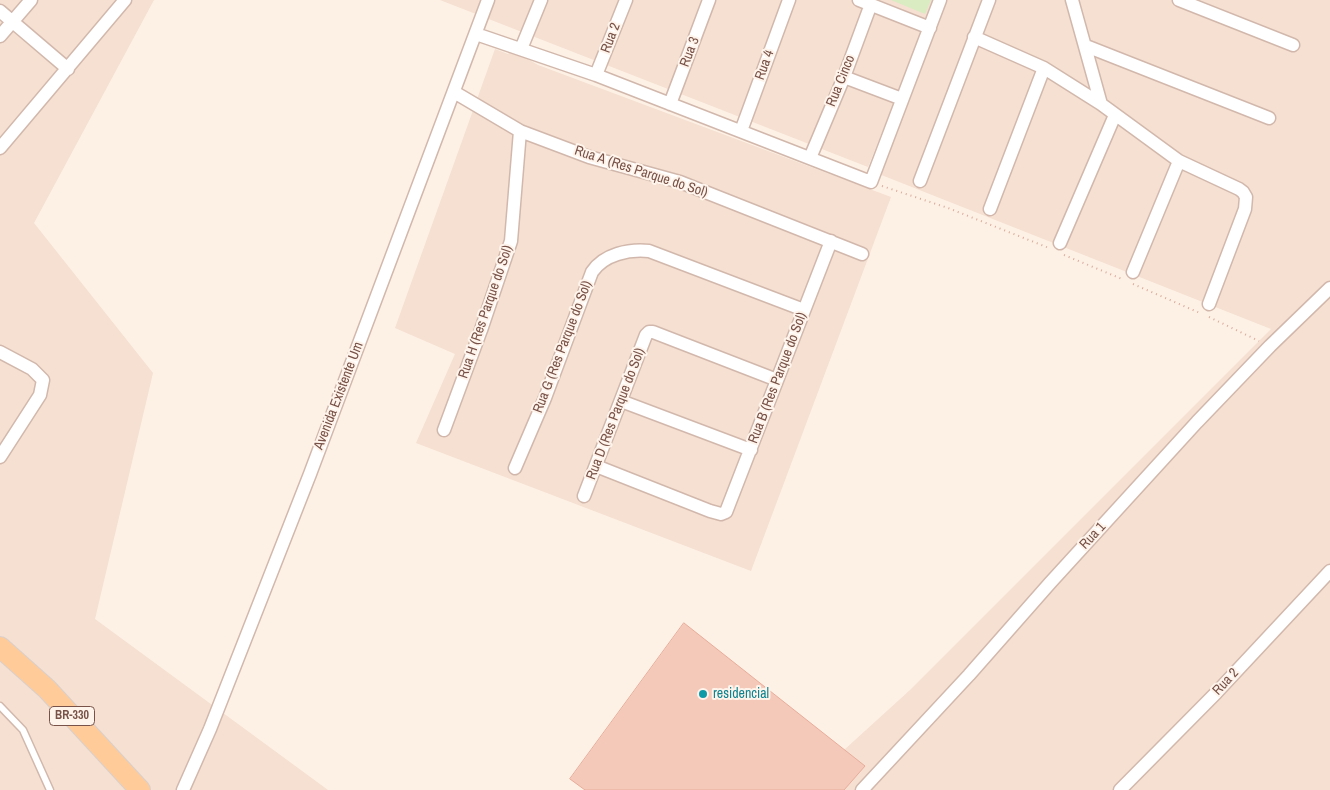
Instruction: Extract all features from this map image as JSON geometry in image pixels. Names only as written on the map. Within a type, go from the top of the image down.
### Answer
[{"type":"main road","name":"BR-330","points":[[0,647],[47,689],[140,790]]},
{"type":"street","points":[[0,36],[31,0]]},
{"type":"street","points":[[0,148],[125,0]]},
{"type":"street","name":"Avenida Existente Um","points":[[183,790],[213,720],[300,501],[488,0]]},
{"type":"street","points":[[521,49],[541,0]]},
{"type":"street","name":"Rua 2","points":[[596,76],[626,0]]},
{"type":"street","name":"Rua 3","points":[[670,104],[709,0]]},
{"type":"street","name":"Rua 4","points":[[741,130],[789,0]]},
{"type":"street","points":[[476,34],[741,130],[871,182],[940,0]]},
{"type":"street","points":[[920,181],[989,0]]},
{"type":"street","points":[[1072,0],[1101,104]]},
{"type":"street","points":[[1179,0],[1293,45]]},
{"type":"street","points":[[865,2],[930,28]]},
{"type":"street","name":"Rua Cinco","points":[[810,158],[844,77],[865,2]]},
{"type":"street","points":[[0,11],[68,69]]},
{"type":"street","points":[[974,37],[1044,68],[1101,104],[1179,161],[1242,191],[1246,197],[1243,216],[1208,304]]},
{"type":"street","points":[[1086,46],[1269,118]]},
{"type":"street","points":[[990,209],[1044,68]]},
{"type":"street","points":[[844,77],[902,99]]},
{"type":"street","name":"Rua A (Res Parque do Sol)","points":[[454,92],[520,131],[590,157],[680,182],[862,254]]},
{"type":"street","points":[[1057,248],[1115,115]]},
{"type":"street","name":"Rua H (Res Parque do Sol)","points":[[444,430],[511,242],[520,131]]},
{"type":"street","points":[[1133,272],[1179,161]]},
{"type":"street","name":"Rua B (Res Parque do Sol)","points":[[596,466],[710,511],[724,514],[728,510],[831,241]]},
{"type":"street","name":"Rua G (Res Parque do Sol)","points":[[515,468],[545,398],[592,272],[604,260],[629,251],[649,252],[804,310]]},
{"type":"street","name":"Rua 1","points":[[862,790],[969,675],[1197,422],[1270,346],[1330,288]]},
{"type":"street","name":"Rua D (Res Parque do Sol)","points":[[584,496],[646,335],[649,332],[777,380]]},
{"type":"street","points":[[0,352],[32,369],[43,380],[40,395],[0,457]]},
{"type":"street","points":[[622,401],[751,450]]},
{"type":"street","name":"Rua 2","points":[[1120,790],[1216,693],[1330,571]]},
{"type":"lane","points":[[0,706],[23,730],[50,790]]},
{"type":"path","points":[[871,182],[1057,248],[1270,346]]},
{"type":"shaded area","points":[[0,0],[154,0],[34,223],[153,373],[95,619],[328,790],[0,790]]},
{"type":"shaded area","points":[[440,0],[935,0],[868,167]]},
{"type":"shaded area","points":[[946,0],[1330,0],[1330,790],[800,790],[910,690],[1271,329],[879,174]]},
{"type":"shaded area","points":[[495,49],[508,54],[512,50],[538,65],[891,197],[751,571],[416,443],[455,354],[395,328]]},
{"type":"green space","points":[[891,0],[931,0],[925,14]]},
{"type":"building","name":"residencial","points":[[684,623],[865,766],[844,790],[585,790],[570,779]]},
{"type":"place","name":"residencial","points":[[703,694]]}]
